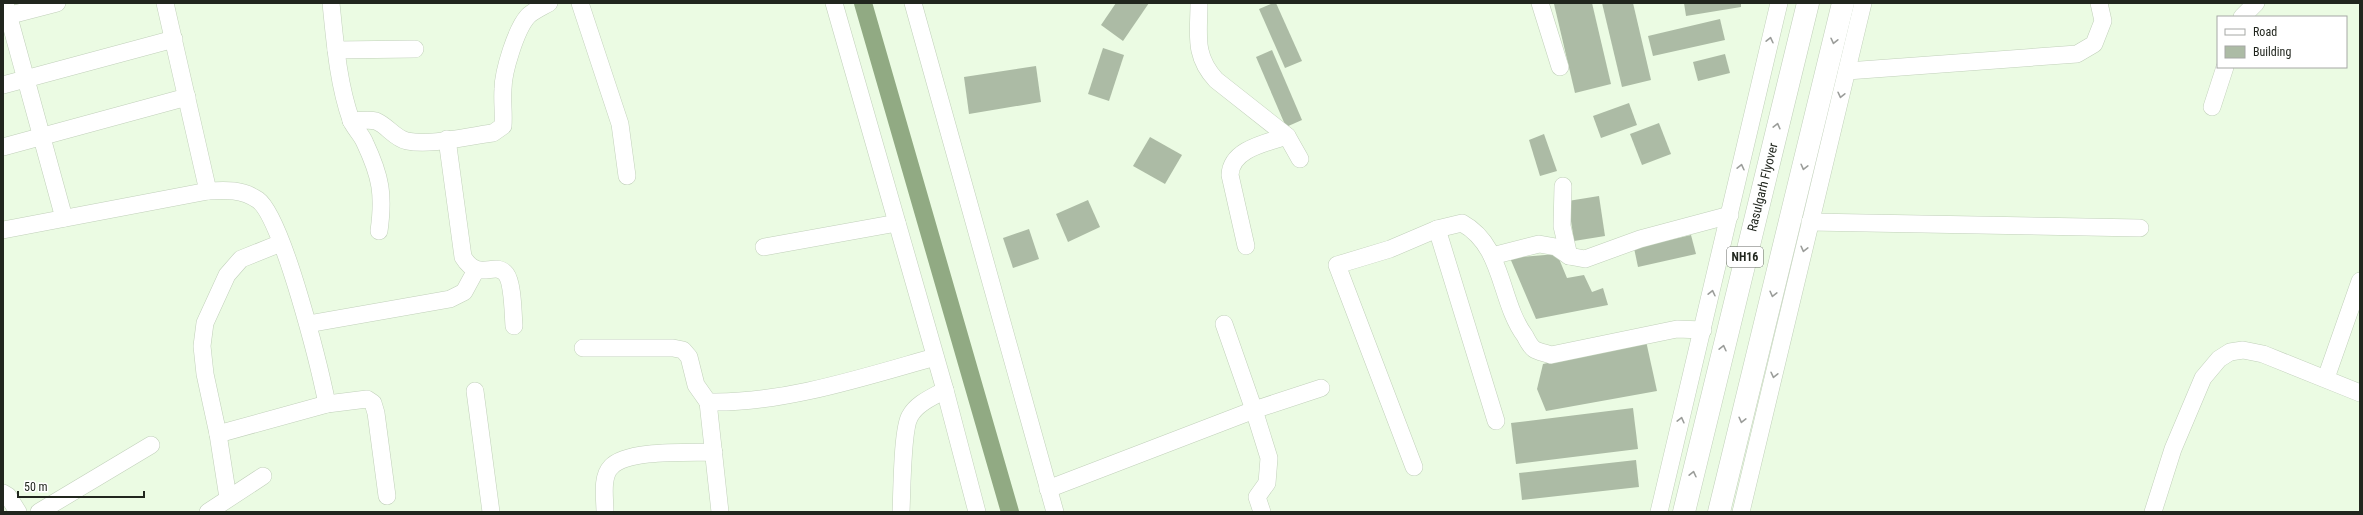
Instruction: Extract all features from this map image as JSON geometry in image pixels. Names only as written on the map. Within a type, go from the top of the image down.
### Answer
[{"type":"highway","name":"Rasulgarh Flyover","points":[[1684,512],[1808,3]]},
{"type":"highway","name":"NH16","points":[[1719,512],[1843,3]]},
{"type":"street","points":[[57,3],[6,12],[26,78],[64,218]]},
{"type":"street","points":[[165,3],[208,191]]},
{"type":"street","points":[[331,3],[336,50],[352,121],[365,142],[379,176],[382,197],[379,231]]},
{"type":"street","points":[[352,121],[374,120],[383,124],[391,133],[406,141],[421,142],[493,133],[502,126],[504,110],[503,89],[507,63],[520,29],[528,16],[549,3]]},
{"type":"street","points":[[580,3],[620,124],[627,176]]},
{"type":"street","points":[[834,3],[945,390],[976,512]]},
{"type":"street","points":[[913,3],[1055,512]]},
{"type":"street","points":[[1199,3],[1200,57],[1207,70],[1216,80],[1287,136],[1300,159]]},
{"type":"street","points":[[1540,3],[1560,67]]},
{"type":"street","points":[[1659,512],[1779,3]]},
{"type":"street","points":[[1741,512],[1863,3]]},
{"type":"street","points":[[1846,71],[2077,54],[2094,44],[2103,21],[2099,3]]},
{"type":"street","points":[[2243,16],[2256,3]]},
{"type":"street","points":[[3,85],[174,39]]},
{"type":"street","points":[[336,50],[415,49]]},
{"type":"street","points":[[2212,107],[2225,68]]},
{"type":"street","points":[[3,147],[42,138],[187,97]]},
{"type":"street","points":[[1246,246],[1230,175],[1230,166],[1239,156],[1252,148],[1287,136]]},
{"type":"street","points":[[447,139],[463,257],[468,265],[476,270],[497,268],[505,273],[510,281],[514,326]]},
{"type":"street","points":[[1563,186],[1562,226],[1569,256]]},
{"type":"street","points":[[3,230],[208,191],[236,190],[258,201],[272,219],[281,243],[308,324],[327,404]]},
{"type":"street","points":[[1492,256],[1539,244],[1556,247],[1569,256],[1585,259],[1640,239],[1730,216]]},
{"type":"street","points":[[1810,222],[2140,228]]},
{"type":"street","points":[[764,247],[897,223]]},
{"type":"street","points":[[1414,467],[1337,265],[1390,249],[1437,229],[1462,223],[1474,230],[1486,244],[1519,328],[1534,348],[1551,355],[1677,329],[1703,330]]},
{"type":"street","points":[[1437,229],[1496,421]]},
{"type":"street","points":[[228,498],[218,434],[204,367],[202,346],[205,323],[226,275],[241,259],[281,243]]},
{"type":"street","points":[[308,324],[450,300],[464,292],[476,270]]},
{"type":"street","points":[[2326,378],[2360,281]]},
{"type":"street","points":[[1224,324],[1269,458],[1267,483],[1257,497],[1262,512]]},
{"type":"street","points":[[582,348],[673,348],[683,350],[689,356],[696,385],[701,395],[708,402],[720,512]]},
{"type":"street","points":[[2153,512],[2173,449],[2203,378],[2219,359],[2230,352],[2243,350],[2263,354],[2326,378],[2360,393]]},
{"type":"street","points":[[708,402],[726,402],[820,388],[935,357]]},
{"type":"street","points":[[1048,489],[1254,410],[1321,388]]},
{"type":"street","points":[[901,512],[905,439],[909,416],[919,405],[945,390]]},
{"type":"street","points":[[474,391],[491,512]]},
{"type":"street","points":[[218,434],[327,404],[367,399],[372,403],[376,412],[388,496]]},
{"type":"street","points":[[39,512],[151,446]]},
{"type":"street","points":[[605,512],[605,478],[610,467],[622,460],[641,456],[714,452]]},
{"type":"street","points":[[208,512],[264,476]]},
{"type":"street","points":[[3,493],[8,496],[18,512]]},
{"type":"building","points":[[1116,3],[1149,3],[1123,41],[1101,25]]},
{"type":"building","points":[[1276,3],[1302,61],[1285,68],[1259,9]]},
{"type":"building","points":[[1592,3],[1611,84],[1575,93],[1554,4]]},
{"type":"building","points":[[1602,3],[1633,3],[1651,80],[1622,87]]},
{"type":"building","points":[[1684,3],[1741,3],[1741,7],[1686,16]]},
{"type":"building","points":[[1720,19],[1725,40],[1653,56],[1648,36]]},
{"type":"building","points":[[1103,48],[1124,55],[1109,101],[1088,94]]},
{"type":"building","points":[[1272,50],[1302,120],[1286,127],[1256,57]]},
{"type":"building","points":[[1725,54],[1730,73],[1698,81],[1693,62]]},
{"type":"building","points":[[1036,66],[1041,102],[969,114],[964,77]]},
{"type":"building","points":[[1629,103],[1637,125],[1601,138],[1593,116]]},
{"type":"building","points":[[1659,123],[1671,154],[1642,165],[1630,134]]},
{"type":"building","points":[[1544,134],[1557,171],[1540,176],[1529,140]]},
{"type":"building","points":[[1150,137],[1182,155],[1165,184],[1133,166]]},
{"type":"building","points":[[1599,196],[1605,236],[1574,241],[1568,201]]},
{"type":"building","points":[[1088,200],[1100,227],[1068,242],[1056,214]]},
{"type":"building","points":[[1029,229],[1039,259],[1013,268],[1003,238]]},
{"type":"building","points":[[1691,235],[1696,254],[1638,267],[1634,248]]},
{"type":"building","points":[[1557,254],[1567,278],[1584,275],[1592,292],[1603,288],[1608,305],[1536,319],[1510,258]]},
{"type":"building","points":[[1646,341],[1657,391],[1546,411],[1537,389],[1543,364]]},
{"type":"building","points":[[1633,408],[1638,449],[1516,464],[1511,423]]},
{"type":"building","points":[[1636,460],[1639,487],[1522,500],[1519,473]]},
{"type":"waterway","points":[[863,3],[1010,512]]}]
